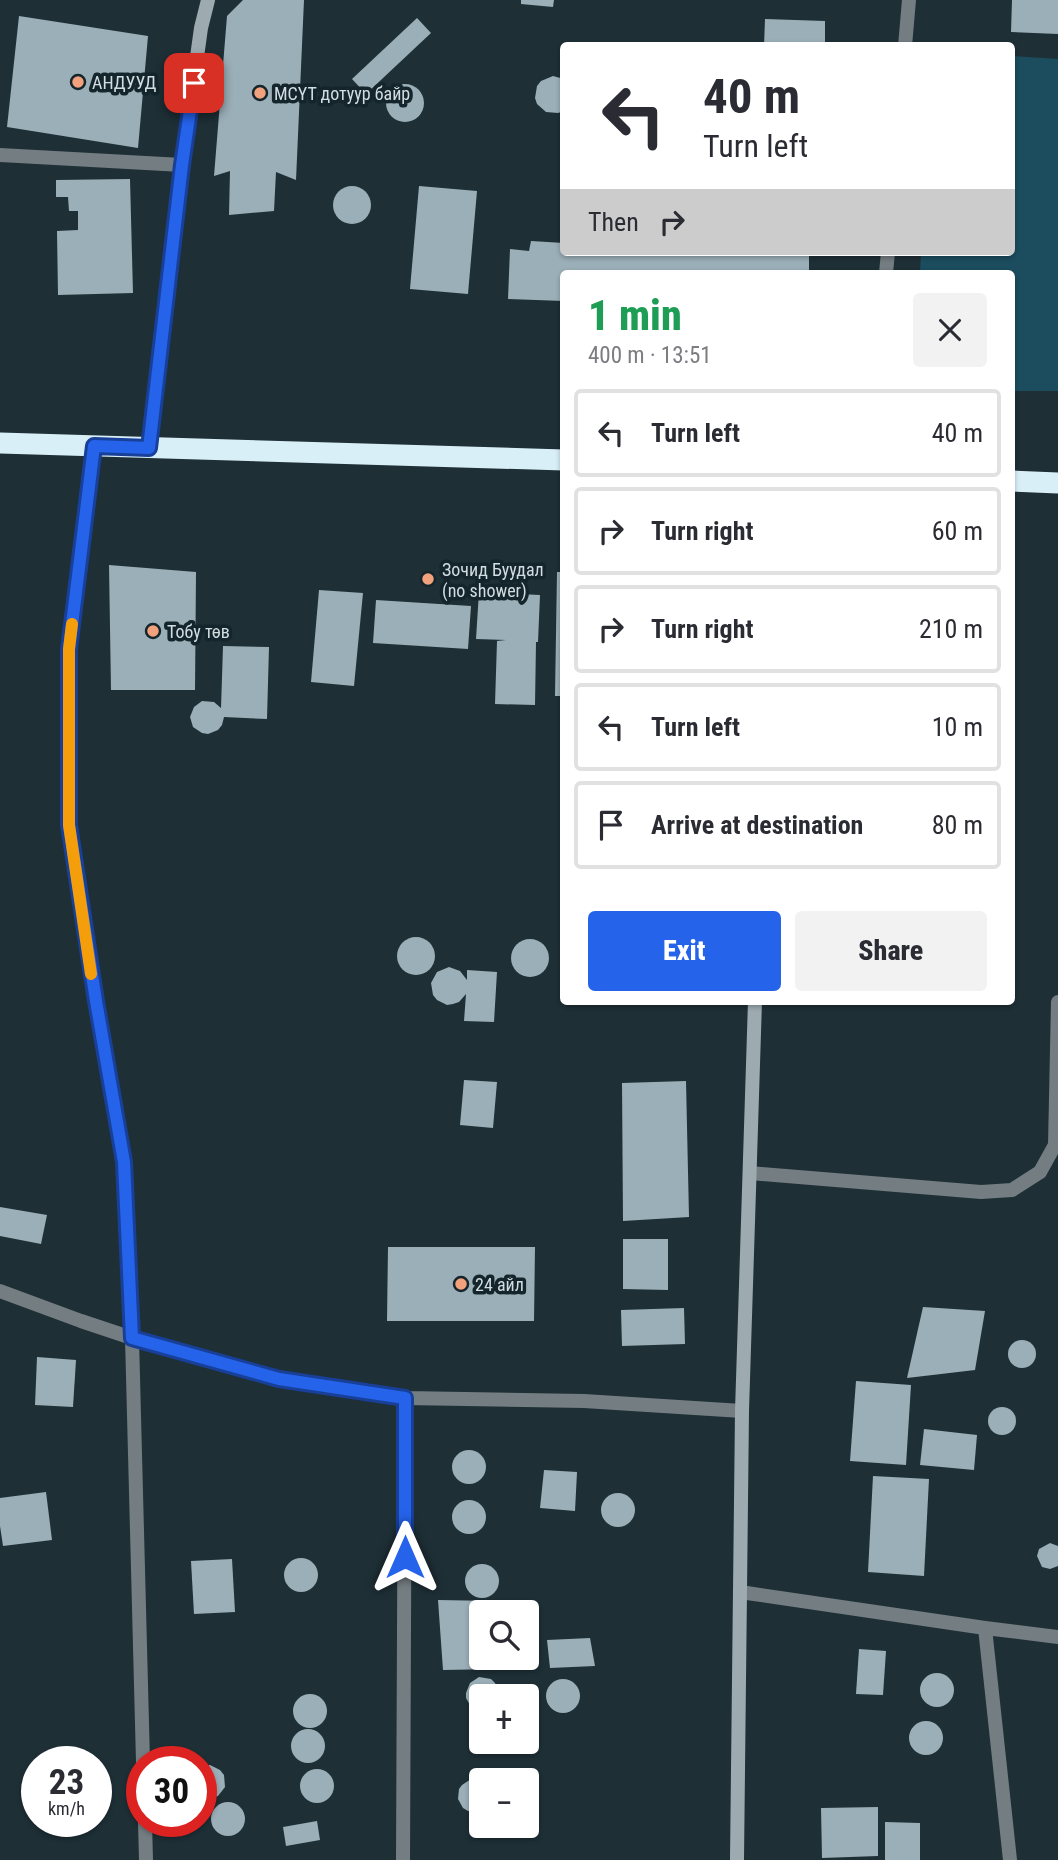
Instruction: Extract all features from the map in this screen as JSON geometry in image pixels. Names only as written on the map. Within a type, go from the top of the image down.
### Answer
[{"type":"highway","points":[[0,443],[560,460]]},
{"type":"highway","points":[[1015,481],[1058,483]]},
{"type":"street","points":[[149,448],[182,165],[201,28],[208,0]]},
{"type":"street","points":[[905,42],[909,0]]},
{"type":"street","points":[[0,155],[182,165]]},
{"type":"street","points":[[94,446],[69,649],[69,825],[124,1162],[132,1338],[143,1746]]},
{"type":"street","points":[[750,1173],[981,1192],[1012,1190],[1040,1172],[1055,1145],[1058,1002]]},
{"type":"street","points":[[737,1860],[742,1411],[755,1005]]},
{"type":"street","points":[[0,1291],[132,1338],[279,1379],[405,1398],[584,1401],[742,1411]]},
{"type":"street","points":[[402,1860],[405,1398]]},
{"type":"street","points":[[740,1592],[1058,1637]]},
{"type":"street","points":[[985,1628],[1010,1860]]},
{"type":"street","points":[[145,1837],[146,1860]]},
{"type":"shaded area","points":[[1015,56],[1058,59],[1058,391],[1015,391],[1015,270],[920,270],[921,256],[1015,256]]},
{"type":"building","name":"МСҮТ дотуур байр","points":[[243,0],[304,0],[296,180],[276,172],[274,211],[229,215],[230,171],[214,176],[227,16]]},
{"type":"building","points":[[521,0],[554,0],[553,7],[521,4]]},
{"type":"building","points":[[1012,0],[1058,0],[1058,34],[1011,32]]},
{"type":"building","name":"АНДУУД","points":[[19,16],[148,36],[138,148],[7,127]]},
{"type":"building","points":[[417,18],[431,33],[366,94],[352,79]]},
{"type":"building","points":[[765,19],[825,21],[825,42],[764,42]]},
{"type":"building","points":[[553,76],[560,78],[560,112],[546,112],[537,104],[537,86],[541,81]]},
{"type":"building","points":[[405,84],[418,90],[424,103],[418,116],[405,122],[392,116],[386,103],[392,90]]},
{"type":"building","points":[[130,179],[133,293],[58,295],[57,231],[78,230],[78,211],[69,211],[68,197],[56,197],[56,180]]},
{"type":"building","points":[[352,186],[365,192],[371,205],[365,218],[352,224],[339,218],[333,205],[339,192]]},
{"type":"building","points":[[419,186],[477,191],[468,294],[410,289]]},
{"type":"building","points":[[531,241],[560,243],[560,256],[809,256],[809,270],[560,270],[560,301],[508,299],[510,249],[529,251]]},
{"type":"building","name":"Тобу төв","points":[[109,565],[196,572],[195,690],[111,690]]},
{"type":"building","points":[[557,572],[560,572],[560,696],[555,696]]},
{"type":"building","points":[[319,590],[363,593],[354,686],[311,682]]},
{"type":"building","points":[[479,592],[540,595],[535,705],[495,704],[497,641],[506,640],[476,639]]},
{"type":"building","points":[[376,600],[471,606],[468,649],[373,643]]},
{"type":"building","points":[[223,646],[269,647],[267,719],[224,717],[218,730],[202,733],[193,727],[190,717],[194,707],[202,701],[214,702],[221,708]]},
{"type":"building","points":[[416,937],[429,943],[435,956],[429,969],[416,975],[403,969],[397,956],[403,943]]},
{"type":"building","points":[[530,939],[543,945],[549,958],[543,971],[530,977],[517,971],[511,958],[517,945]]},
{"type":"building","points":[[449,967],[460,971],[467,980],[467,970],[497,972],[494,1022],[464,1021],[466,994],[453,1004],[447,1005],[437,1000],[433,995],[431,983],[437,972]]},
{"type":"building","points":[[464,1080],[497,1082],[493,1128],[460,1125]]},
{"type":"building","points":[[686,1081],[689,1217],[623,1221],[622,1083]]},
{"type":"building","points":[[0,1207],[47,1215],[41,1244],[0,1236]]},
{"type":"building","points":[[623,1239],[668,1239],[668,1290],[623,1289]]},
{"type":"building","name":"24 айл","points":[[388,1247],[535,1247],[534,1321],[387,1321]]},
{"type":"building","points":[[923,1307],[985,1311],[975,1370],[907,1378]]},
{"type":"building","points":[[684,1308],[685,1344],[622,1346],[621,1310]]},
{"type":"building","points":[[1022,1340],[1032,1344],[1036,1354],[1032,1364],[1022,1368],[1012,1364],[1008,1354],[1012,1344]]},
{"type":"building","points":[[37,1357],[76,1360],[73,1407],[35,1405]]},
{"type":"building","points":[[856,1381],[911,1385],[906,1465],[850,1461]]},
{"type":"building","points":[[1002,1407],[1012,1411],[1016,1421],[1012,1431],[1002,1435],[992,1431],[988,1421],[992,1411]]},
{"type":"building","points":[[924,1429],[977,1435],[974,1470],[920,1465]]},
{"type":"building","points":[[469,1450],[481,1455],[486,1467],[481,1479],[469,1484],[457,1479],[452,1467],[457,1455]]},
{"type":"building","points":[[544,1470],[577,1472],[575,1511],[540,1508]]},
{"type":"building","points":[[873,1476],[929,1479],[924,1576],[868,1572]]},
{"type":"building","points":[[46,1492],[52,1540],[3,1546],[0,1498]]},
{"type":"building","points":[[618,1493],[630,1498],[635,1510],[630,1522],[618,1527],[606,1522],[601,1510],[606,1498]]},
{"type":"building","points":[[469,1500],[481,1505],[486,1517],[481,1529],[469,1534],[457,1529],[452,1517],[457,1505]]},
{"type":"building","points":[[1050,1543],[1058,1546],[1058,1566],[1050,1569],[1042,1567],[1037,1556],[1039,1549]]},
{"type":"building","points":[[301,1558],[313,1563],[318,1575],[313,1587],[301,1592],[289,1587],[284,1575],[289,1563]]},
{"type":"building","points":[[232,1559],[235,1612],[194,1614],[191,1561]]},
{"type":"building","points":[[482,1564],[494,1569],[499,1581],[494,1593],[482,1598],[470,1593],[465,1581],[470,1569]]},
{"type":"building","points":[[438,1600],[469,1601],[469,1670],[443,1670]]},
{"type":"building","points":[[590,1638],[595,1666],[550,1668],[547,1640]]},
{"type":"building","points":[[859,1649],[886,1651],[883,1695],[856,1694]]},
{"type":"building","points":[[937,1673],[949,1678],[954,1690],[949,1702],[937,1707],[925,1702],[920,1690],[925,1678]]},
{"type":"building","points":[[479,1677],[491,1679],[496,1684],[470,1684]]},
{"type":"building","points":[[563,1679],[575,1684],[580,1696],[575,1708],[563,1713],[551,1708],[546,1696],[551,1684]]},
{"type":"building","points":[[469,1686],[469,1703],[466,1698]]},
{"type":"building","points":[[310,1694],[322,1699],[327,1711],[322,1723],[310,1728],[298,1723],[293,1711],[298,1699]]},
{"type":"building","points":[[926,1721],[938,1726],[943,1738],[938,1750],[926,1755],[914,1750],[909,1738],[914,1726]]},
{"type":"building","points":[[308,1729],[320,1734],[325,1746],[320,1758],[308,1763],[296,1758],[291,1746],[296,1734]]},
{"type":"building","points":[[217,1768],[224,1775],[225,1787],[218,1796]]},
{"type":"building","points":[[317,1769],[329,1774],[334,1786],[329,1798],[317,1803],[305,1798],[300,1786],[305,1774]]},
{"type":"building","points":[[469,1780],[469,1811],[463,1808],[458,1799],[462,1785]]},
{"type":"building","points":[[222,1803],[234,1803],[244,1813],[244,1825],[240,1831],[228,1836],[217,1832],[217,1806]]},
{"type":"building","points":[[878,1807],[878,1856],[822,1858],[821,1808]]},
{"type":"building","points":[[317,1821],[320,1840],[286,1846],[283,1827]]},
{"type":"building","points":[[885,1822],[920,1823],[920,1860],[885,1860]]},
{"type":"slow traffic","points":[[72,624],[69,649],[69,825],[91,974]]},
{"type":"place","name":"АНДУУД","points":[[78,82]]},
{"type":"place","name":"МСҮТ дотуур байр","points":[[260,93]]},
{"type":"place","name":"Зочид Буудал (no shower)","points":[[428,579]]},
{"type":"place","name":"Тобу төв","points":[[153,631]]},
{"type":"place","name":"24 айл","points":[[461,1284]]},
{"type":"route","points":[[194,83],[149,448],[94,446],[69,649],[69,825],[124,1162],[132,1338],[279,1379],[405,1398],[405,1557]]}]
